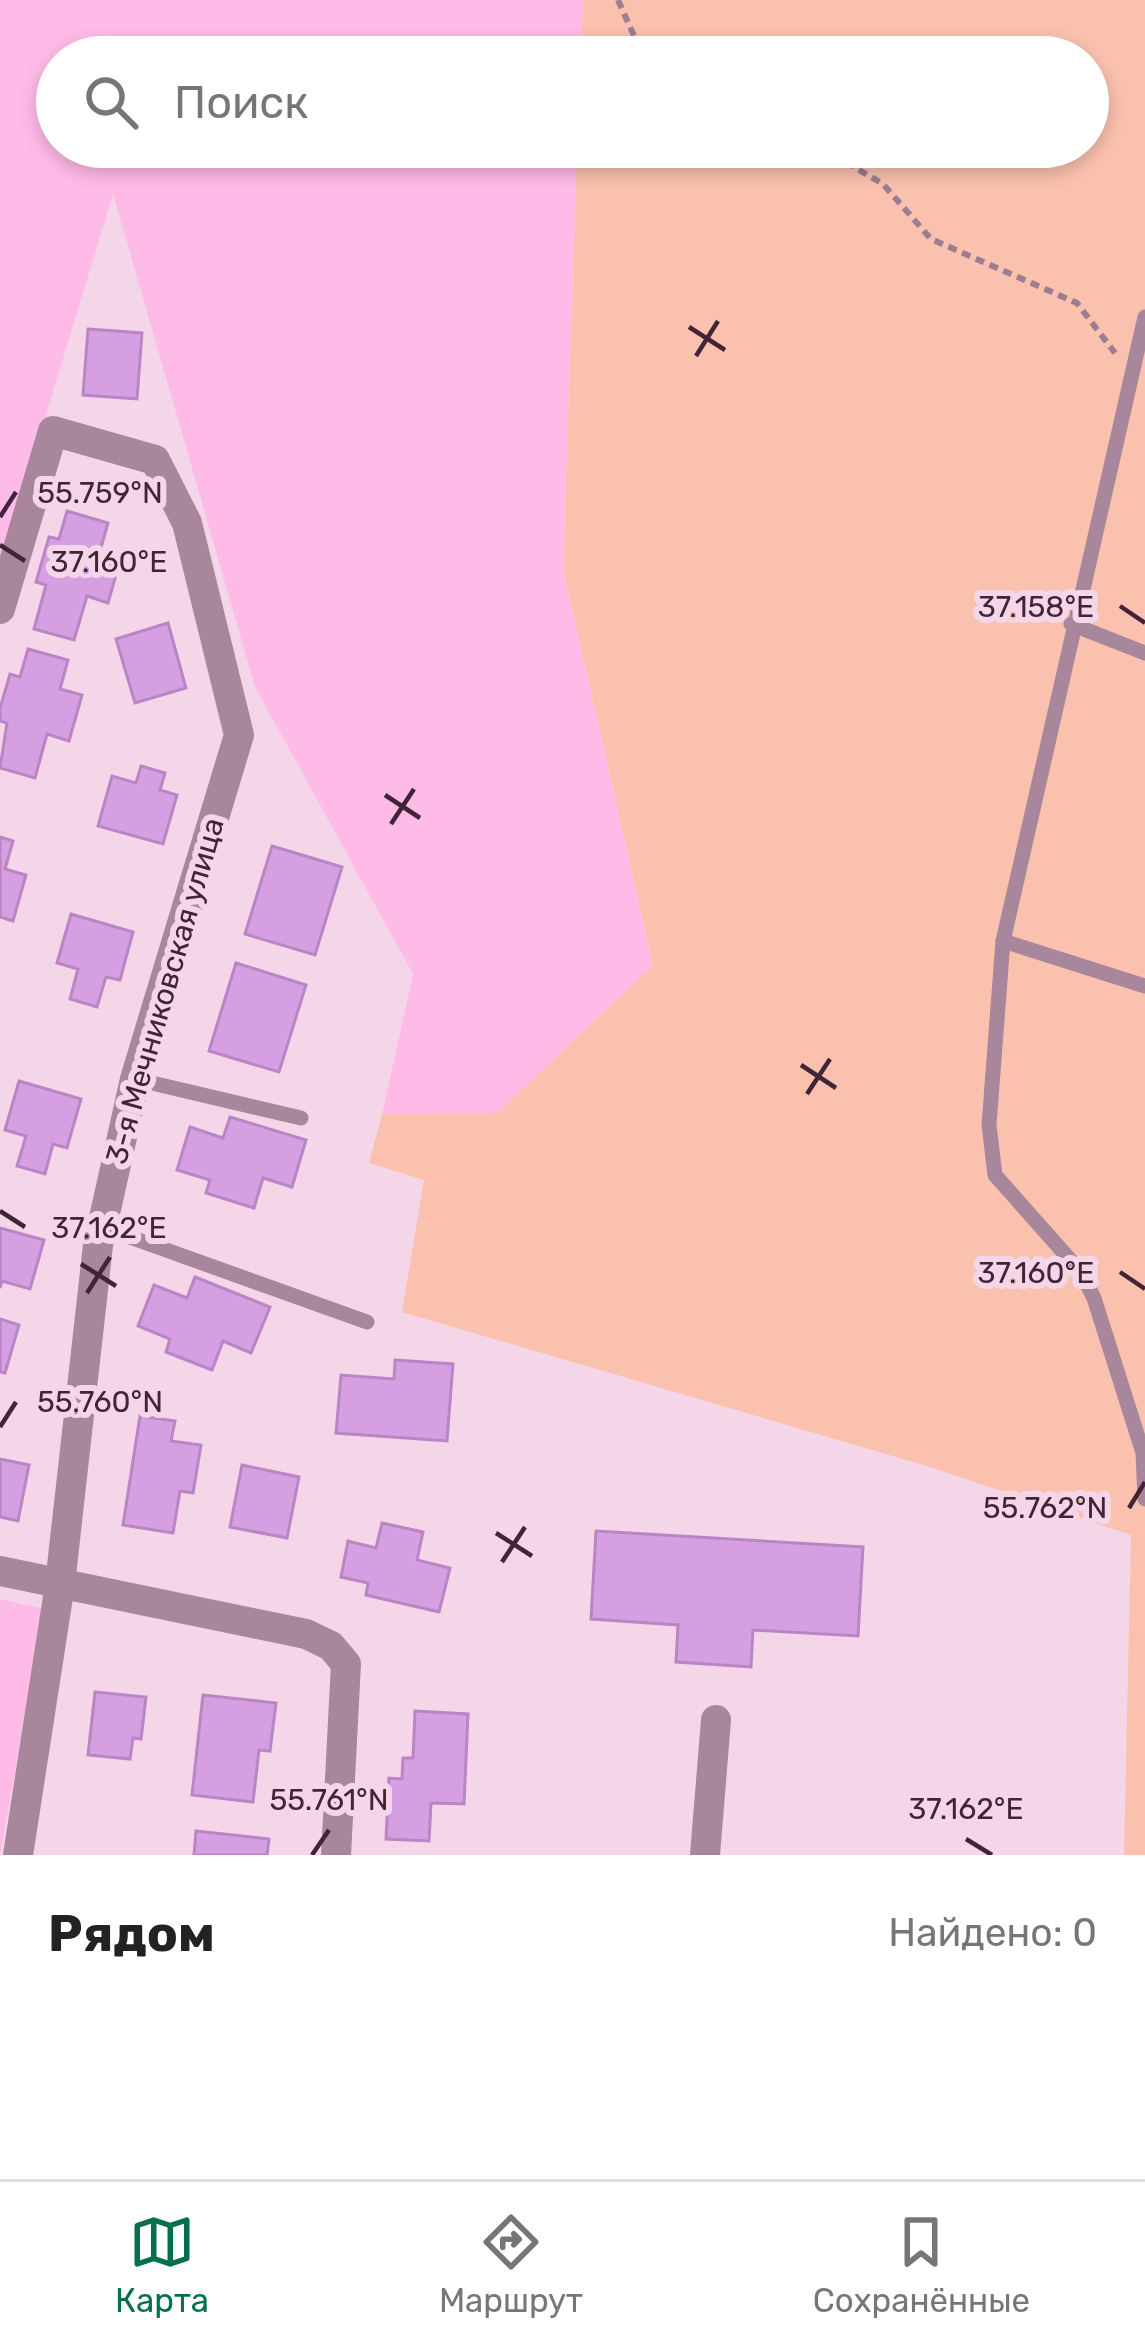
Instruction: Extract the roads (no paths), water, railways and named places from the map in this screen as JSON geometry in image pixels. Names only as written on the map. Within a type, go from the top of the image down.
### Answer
[{"type":"street","name":"3-я Мечниковская улица","points":[[0,609],[53,430],[155,460],[187,523],[238,735],[135,1079],[102,1226],[60,1584],[18,1855]]},
{"type":"street","points":[[0,1571],[306,1634],[331,1646],[346,1664],[336,1855]]},
{"type":"street","points":[[705,1855],[716,1720]]},
{"type":"lane","points":[[1145,317],[1140,357],[1130,373],[1071,624],[1004,941],[989,1125],[995,1175],[1080,1271],[1094,1298],[1144,1454],[1145,1498]]},
{"type":"lane","points":[[1071,624],[1145,653]]},
{"type":"lane","points":[[1004,941],[1145,986]]},
{"type":"lane","points":[[135,1079],[301,1118]]},
{"type":"lane","points":[[102,1226],[367,1322]]}]
